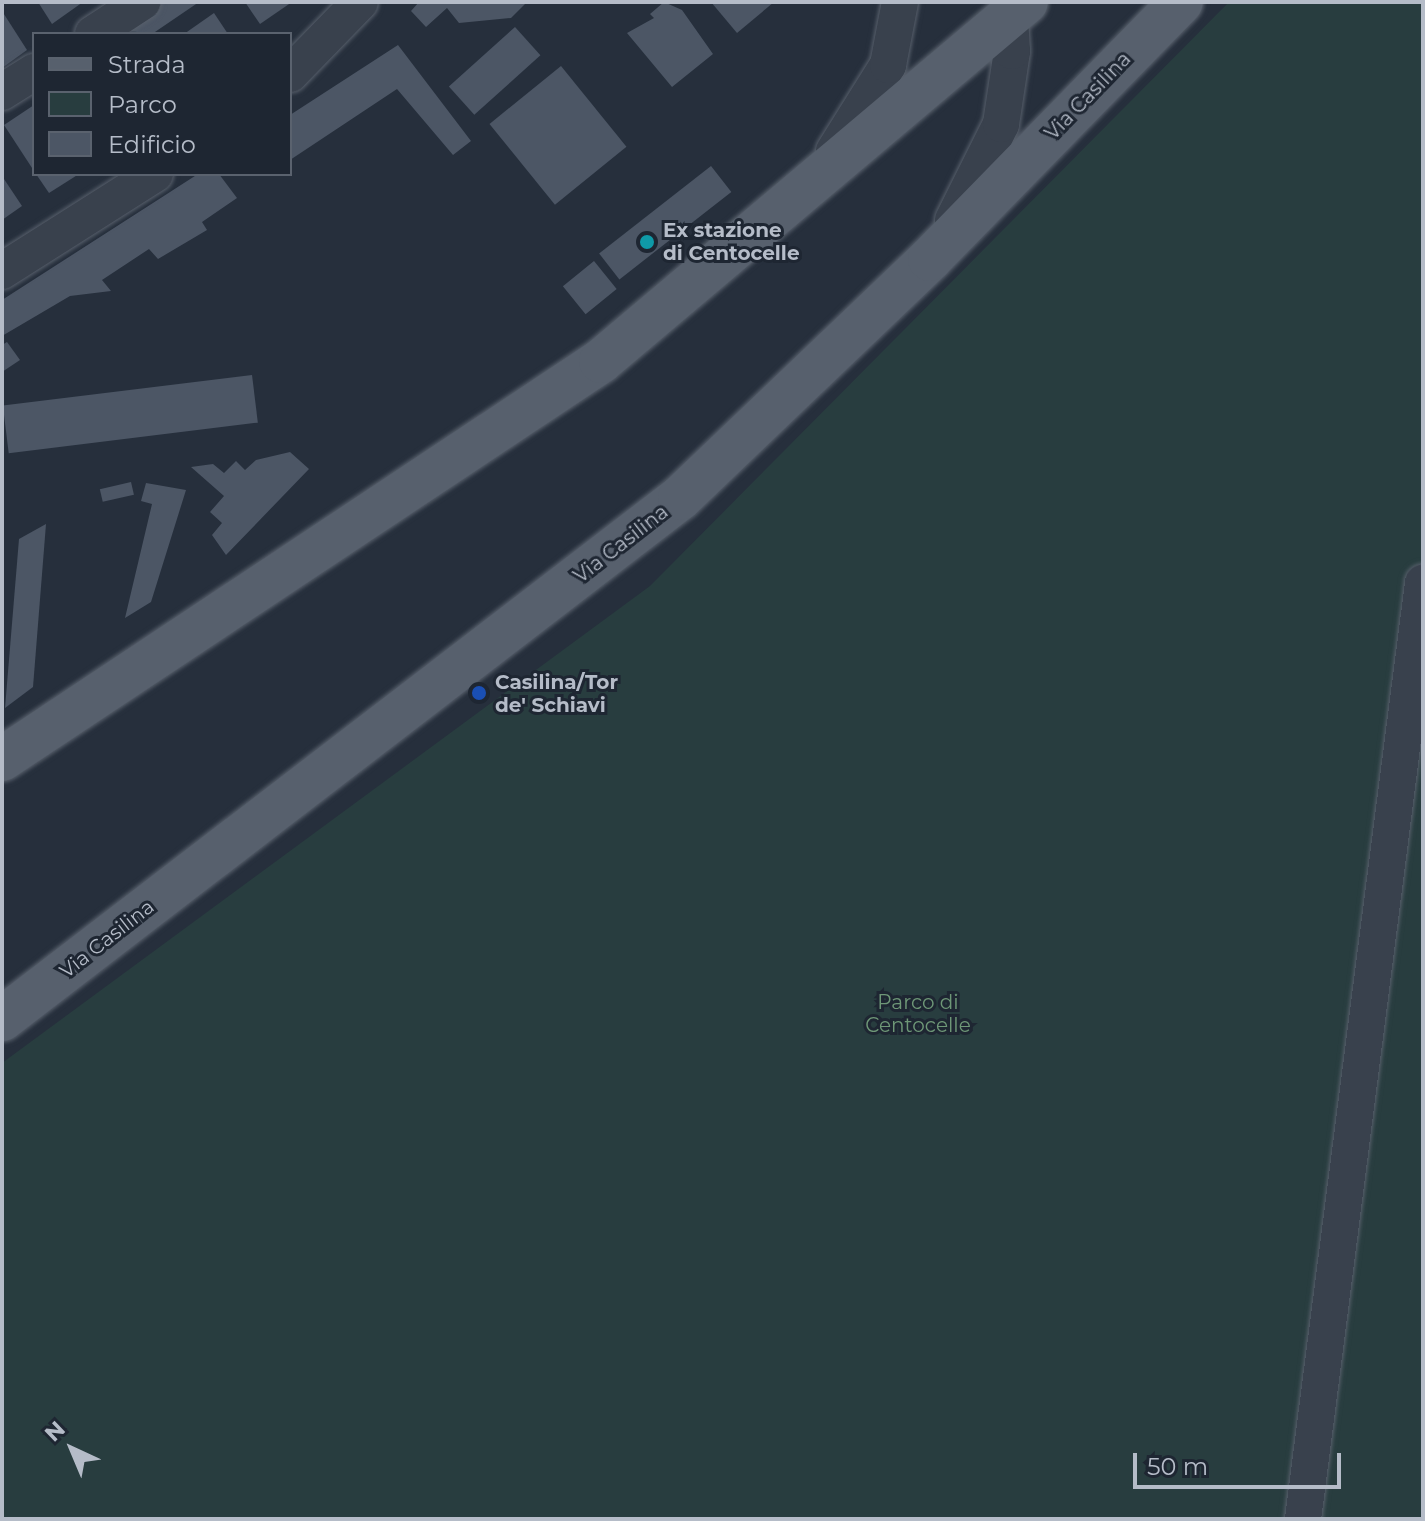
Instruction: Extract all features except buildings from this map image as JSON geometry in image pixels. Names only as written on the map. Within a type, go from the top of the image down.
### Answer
[{"type":"main road","name":"Via Casilina","points":[[2,1019],[680,498],[930,259],[1181,2]]},
{"type":"main road","points":[[2,759],[555,395],[767,226],[1015,6]]},
{"type":"street","points":[[96,32],[142,2]]},
{"type":"street","points":[[292,72],[360,2]]},
{"type":"street","points":[[767,226],[870,98],[895,47],[900,2]]},
{"type":"street","points":[[930,259],[996,140],[1009,82],[1015,6]]},
{"type":"street","points":[[2,92],[32,73]]},
{"type":"street","points":[[2,271],[152,176]]},
{"type":"street","points":[[1303,1519],[1423,583]]},
{"type":"green space","name":"Parco di Centocelle","points":[[1229,2],[1423,2],[1423,1519],[2,1519],[2,1063],[650,586]]},
{"type":"place","name":"Ex stazione di Centocelle","points":[[647,242]]},
{"type":"place","name":"Casilina/Tor de' Schiavi","points":[[479,693]]}]
